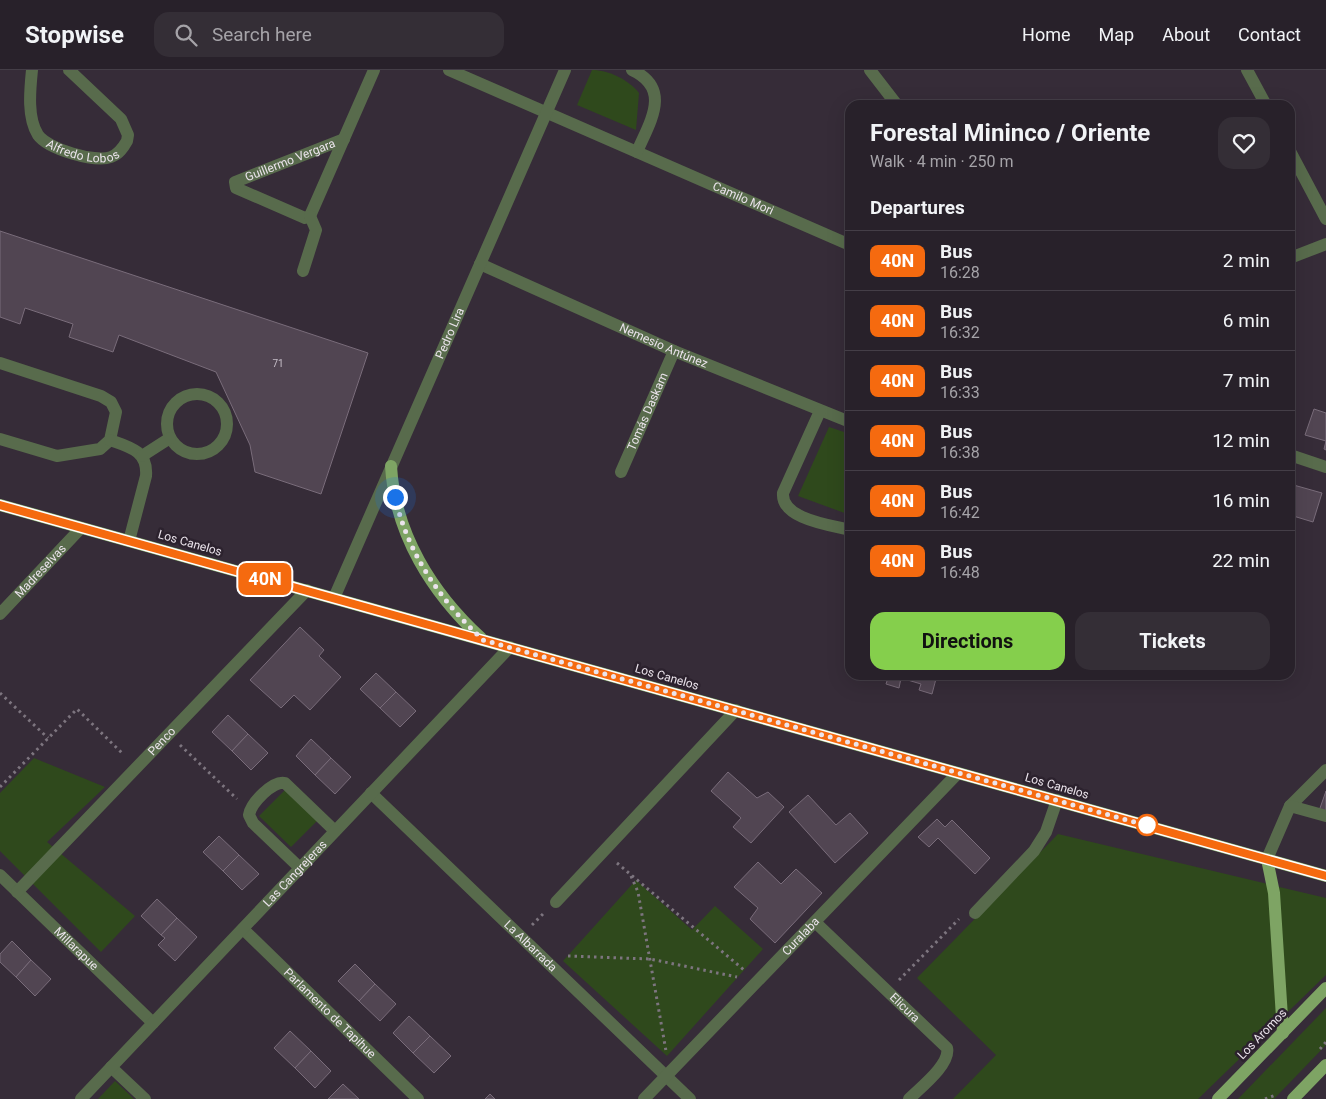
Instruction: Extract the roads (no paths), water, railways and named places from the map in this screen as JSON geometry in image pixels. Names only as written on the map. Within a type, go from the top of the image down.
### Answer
[{"type":"main road","points":[[391,466],[392,485],[398,508],[414,553],[444,600],[483,640]]},
{"type":"main road","name":"Los Canelos","points":[[0,505],[1326,876]]},
{"type":"main road","points":[[1267,859],[1274,893],[1283,1033]]},
{"type":"main road","name":"Los Aromos","points":[[1218,1099],[1326,988]]},
{"type":"main road","points":[[1293,1099],[1326,1065]]},
{"type":"street","name":"Alfredo Lobos","points":[[32,70],[32,117],[42,140],[49,145],[89,158],[110,158],[118,154],[127,141],[125,127],[121,119],[70,70]]},
{"type":"street","name":"Guillermo Vergara","points":[[344,139],[235,182],[236,188],[305,218],[310,216],[344,139],[374,70]]},
{"type":"street","name":"Camilo Mori","points":[[449,70],[845,243]]},
{"type":"street","name":"Pedro Lira","points":[[334,598],[565,70]]},
{"type":"street","points":[[632,70],[649,81],[655,96],[655,110],[637,152]]},
{"type":"street","points":[[870,70],[893,100]]},
{"type":"street","points":[[1247,70],[1263,100]]},
{"type":"street","points":[[1295,160],[1326,219]]},
{"type":"street","points":[[303,271],[316,230],[310,216]]},
{"type":"street","points":[[1295,256],[1326,244]]},
{"type":"street","name":"Nemesio Antúnez","points":[[480,264],[674,351],[845,420]]},
{"type":"street","name":"Tomás Daskam","points":[[621,472],[674,351]]},
{"type":"street","points":[[0,363],[101,396],[111,402],[116,412],[110,440],[100,449],[58,456],[0,439]]},
{"type":"street","points":[[199,394],[209,396],[224,410],[228,420],[227,430],[223,440],[211,451],[196,454],[186,452],[170,438],[167,428],[168,417],[179,400],[188,395],[199,394]]},
{"type":"street","points":[[820,411],[783,493],[784,504],[792,513],[845,529]]},
{"type":"street","points":[[142,456],[170,438]]},
{"type":"street","points":[[110,440],[135,449],[147,465],[146,476],[129,541]]},
{"type":"street","points":[[1295,457],[1326,467]]},
{"type":"street","name":"Madreselvas","points":[[0,614],[81,528]]},
{"type":"street","name":"Penco","points":[[17,892],[307,590]]},
{"type":"street","name":"Las Cangrejeras","points":[[81,1099],[510,647]]},
{"type":"street","points":[[556,902],[736,710]]},
{"type":"street","points":[[1267,859],[1290,806],[1326,770]]},
{"type":"street","name":"Curalaba","points":[[644,1099],[958,772]]},
{"type":"street","points":[[300,868],[253,823],[249,815],[250,811],[274,786],[281,782],[285,783],[336,831]]},
{"type":"street","name":"La Albarrada","points":[[371,793],[690,1099]]},
{"type":"street","points":[[975,913],[1034,851],[1046,832],[1057,800]]},
{"type":"street","points":[[1290,806],[1326,816]]},
{"type":"street","name":"Millarapue","points":[[0,875],[153,1023]]},
{"type":"street","name":"Elicura","points":[[815,922],[943,1044],[948,1054],[946,1062],[909,1099]]},
{"type":"street","name":"Parlamento de Tapihue","points":[[243,929],[418,1099]]},
{"type":"street","points":[[111,1067],[145,1099]]}]
